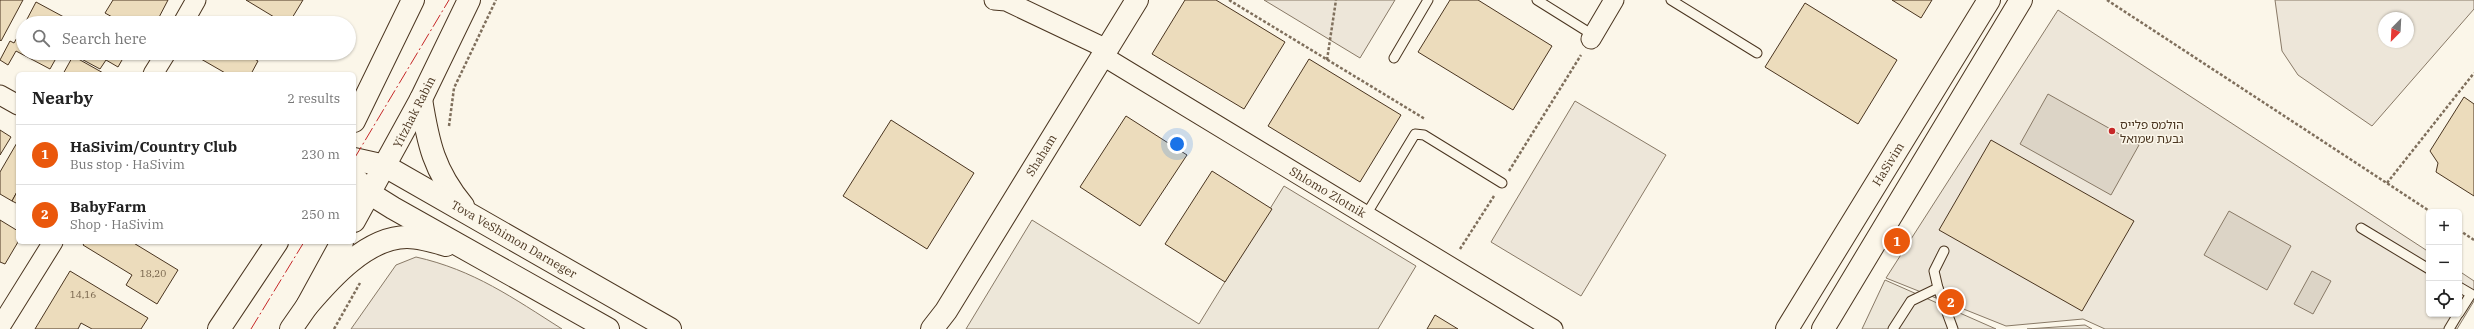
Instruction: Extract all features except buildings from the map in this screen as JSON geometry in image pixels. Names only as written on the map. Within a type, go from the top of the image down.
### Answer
[{"type":"street","points":[[187,16],[196,0]]},
{"type":"street","points":[[356,117],[413,0]]},
{"type":"street","name":"Yitzhak Rabin","points":[[356,217],[421,99],[468,0]]},
{"type":"street","name":"Shlomo Zlotnik","points":[[994,0],[1006,1],[1105,52],[1366,215],[1553,329]]},
{"type":"street","name":"Shaham","points":[[932,329],[942,320],[1137,0]]},
{"type":"street","points":[[1592,37],[1614,0]]},
{"type":"street","name":"HaSivim","points":[[1787,329],[1989,0]]},
{"type":"street","points":[[1823,329],[2021,0]]},
{"type":"street","points":[[154,72],[162,60]]},
{"type":"street","points":[[0,95],[16,104]]},
{"type":"street","points":[[421,99],[434,162],[444,181],[470,215]]},
{"type":"street","name":"Tova VeShimon Darneger","points":[[356,160],[385,166],[670,329]]},
{"type":"street","points":[[356,179],[369,193],[608,329]]},
{"type":"street","points":[[291,329],[307,306],[330,279],[350,261],[391,240],[406,237],[426,239],[472,251]]},
{"type":"street","points":[[0,327],[51,244]]},
{"type":"street","points":[[219,329],[276,244]]},
{"type":"street","points":[[307,306],[341,244]]},
{"type":"lane","points":[[1394,58],[1428,0]]},
{"type":"lane","points":[[1537,0],[1592,37]]},
{"type":"lane","points":[[1671,0],[1757,53]]},
{"type":"lane","points":[[1366,215],[1415,134],[1424,135],[1502,183]]},
{"type":"lane","points":[[2361,228],[2426,267]]},
{"type":"lane","points":[[1944,251],[1934,272],[1951,329]]},
{"type":"lane","points":[[1893,329],[1911,301],[1938,288]]},
{"type":"lane","points":[[2462,289],[2471,294],[2462,308]]},
{"type":"lane","points":[[2449,329],[2456,317]]},
{"type":"path","points":[[1229,0],[1429,121]]},
{"type":"path","points":[[1327,60],[1336,0]]},
{"type":"path","points":[[2107,0],[2426,209]]},
{"type":"path","points":[[2110,2],[2114,0]]},
{"type":"path","points":[[1450,266],[1592,37]]},
{"type":"path","points":[[2387,183],[2474,73]]},
{"type":"path","points":[[1503,166],[1510,170]]},
{"type":"path","points":[[2462,232],[2474,240]]},
{"type":"shaded area","points":[[1264,0],[1395,0],[1360,58]]},
{"type":"shaded area","points":[[2275,0],[2474,0],[2474,9],[2372,126],[2298,75],[2282,51]]},
{"type":"shaded area","name":"הולמס פלייס גבעת שמואל","points":[[2058,10],[2426,250],[2426,317],[2462,317],[2462,273],[2474,281],[2474,301],[2457,329],[2105,329],[2083,319],[2006,326],[1886,278]]},
{"type":"shaded area","points":[[2048,94],[2139,145],[2111,195],[2020,144]]},
{"type":"shaded area","points":[[1575,101],[1666,155],[1581,296],[1491,242]]},
{"type":"shaded area","points":[[1284,186],[1416,266],[1378,329],[966,329],[1032,220],[1199,324]]},
{"type":"shaded area","points":[[2229,211],[2291,246],[2267,290],[2204,255]]},
{"type":"shaded area","points":[[416,257],[456,269],[475,277],[510,296],[562,329],[351,329],[396,265]]},
{"type":"shaded area","points":[[2312,271],[2331,281],[2313,314],[2294,304]]},
{"type":"shaded area","points":[[1885,280],[1996,329],[1862,329]]},
{"type":"shaded area","points":[[2085,325],[2092,329],[2027,329]]},
{"type":"power","points":[[356,156],[449,0]]},
{"type":"power","points":[[251,329],[303,244]]},
{"type":"place","name":"הולמס פלייס גבעת שמואל","points":[[2112,131]]},
{"type":"place","name":"HaSivim/Country Club","points":[[1897,241]]},
{"type":"place","name":"BabyFarm","points":[[1951,302]]}]
